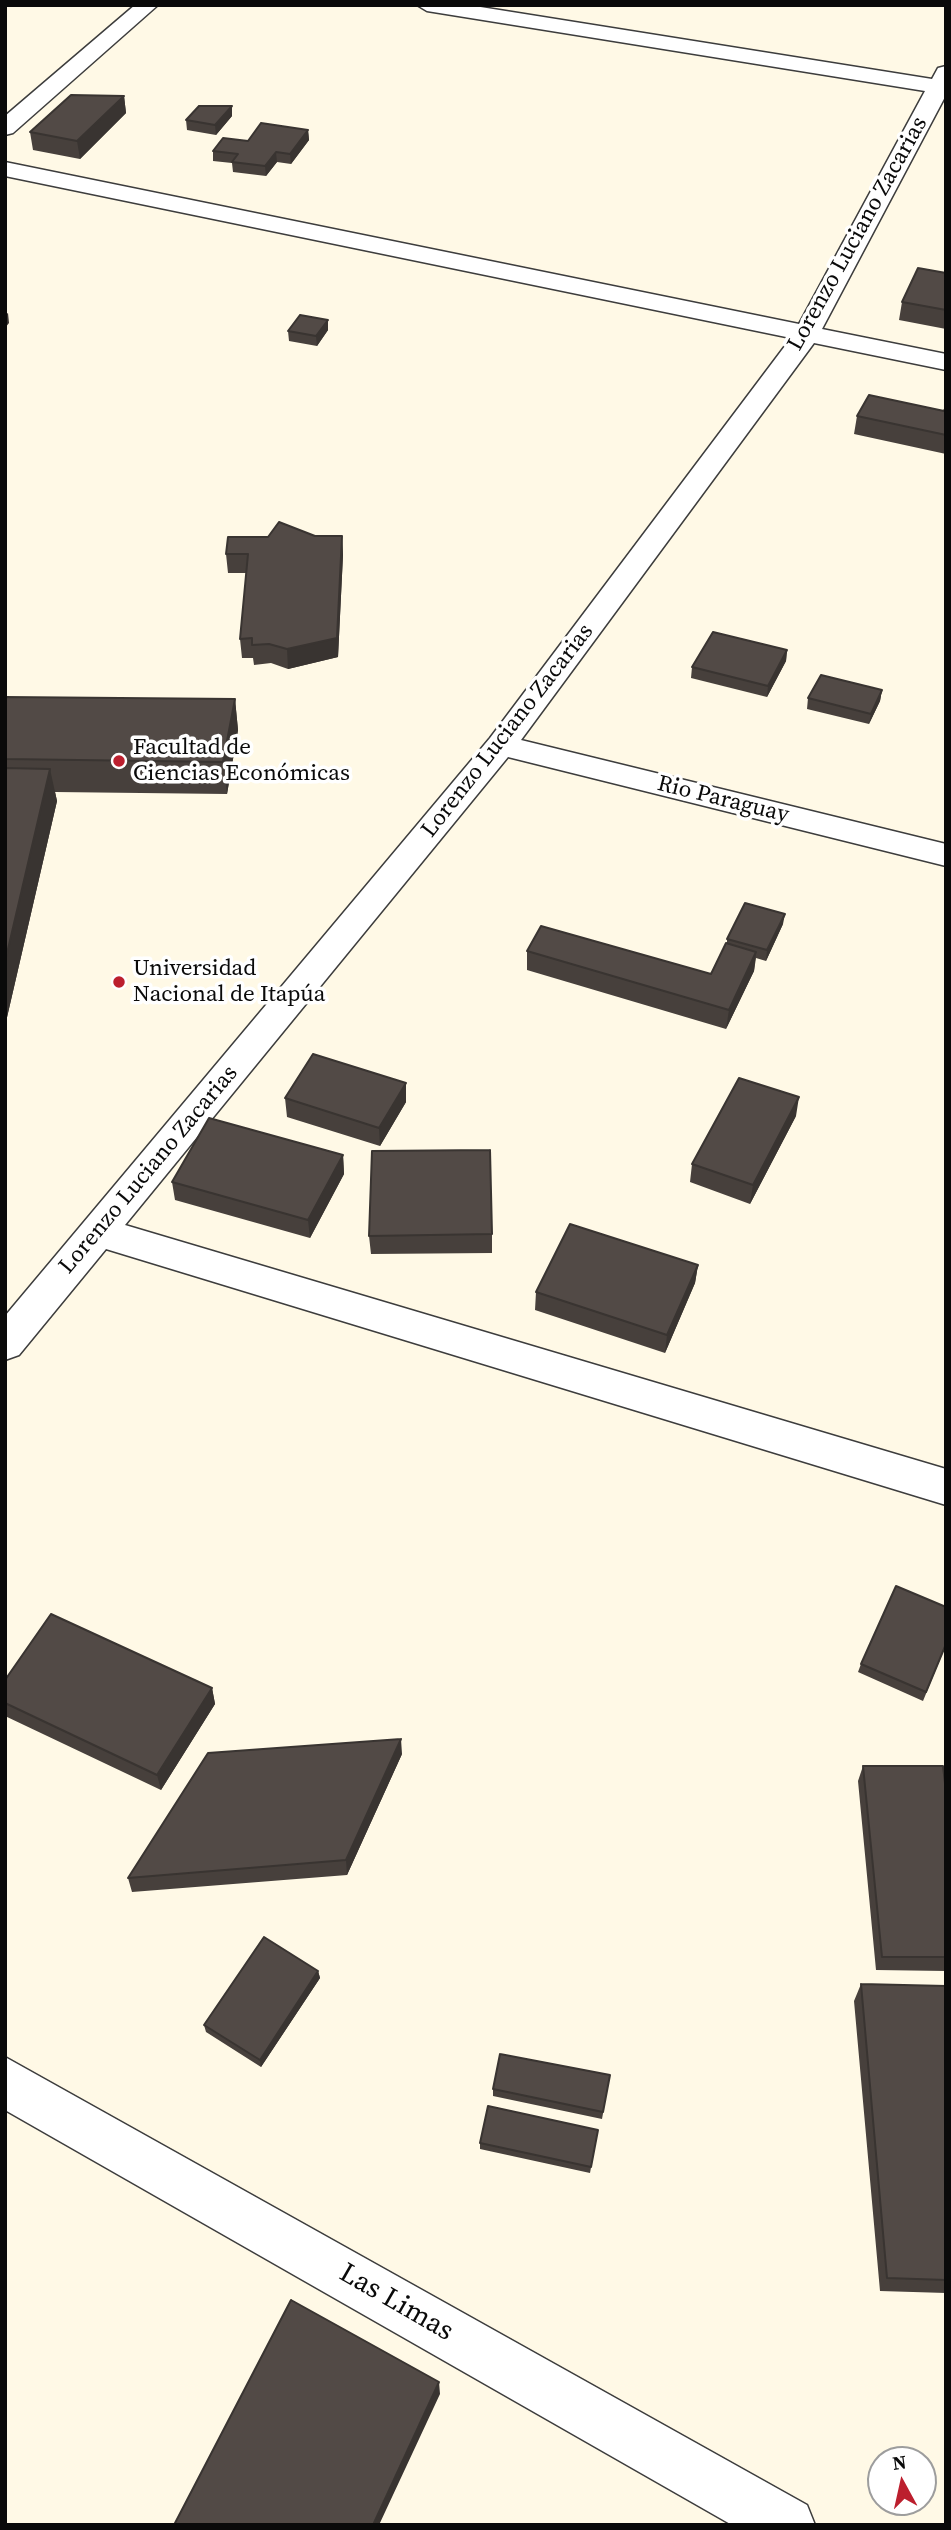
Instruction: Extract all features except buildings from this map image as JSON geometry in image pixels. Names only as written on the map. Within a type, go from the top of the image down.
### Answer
[{"type":"street","points":[[5,128],[148,5]]},
{"type":"street","points":[[427,5],[944,82]]},
{"type":"street","name":"Lorenzo Luciano Zacarias","points":[[5,1344],[501,745],[807,334],[944,82]]},
{"type":"street","points":[[5,169],[946,362]]},
{"type":"street","name":"Rio Paraguay","points":[[501,745],[946,855]]},
{"type":"street","points":[[98,1232],[946,1487]]},
{"type":"street","name":"Las Limas","points":[[5,2082],[787,2525]]},
{"type":"place","name":"Facultad de Ciencias Económicas","points":[[119,761]]},
{"type":"place","name":"Universidad Nacional de Itapúa","points":[[119,982]]}]
